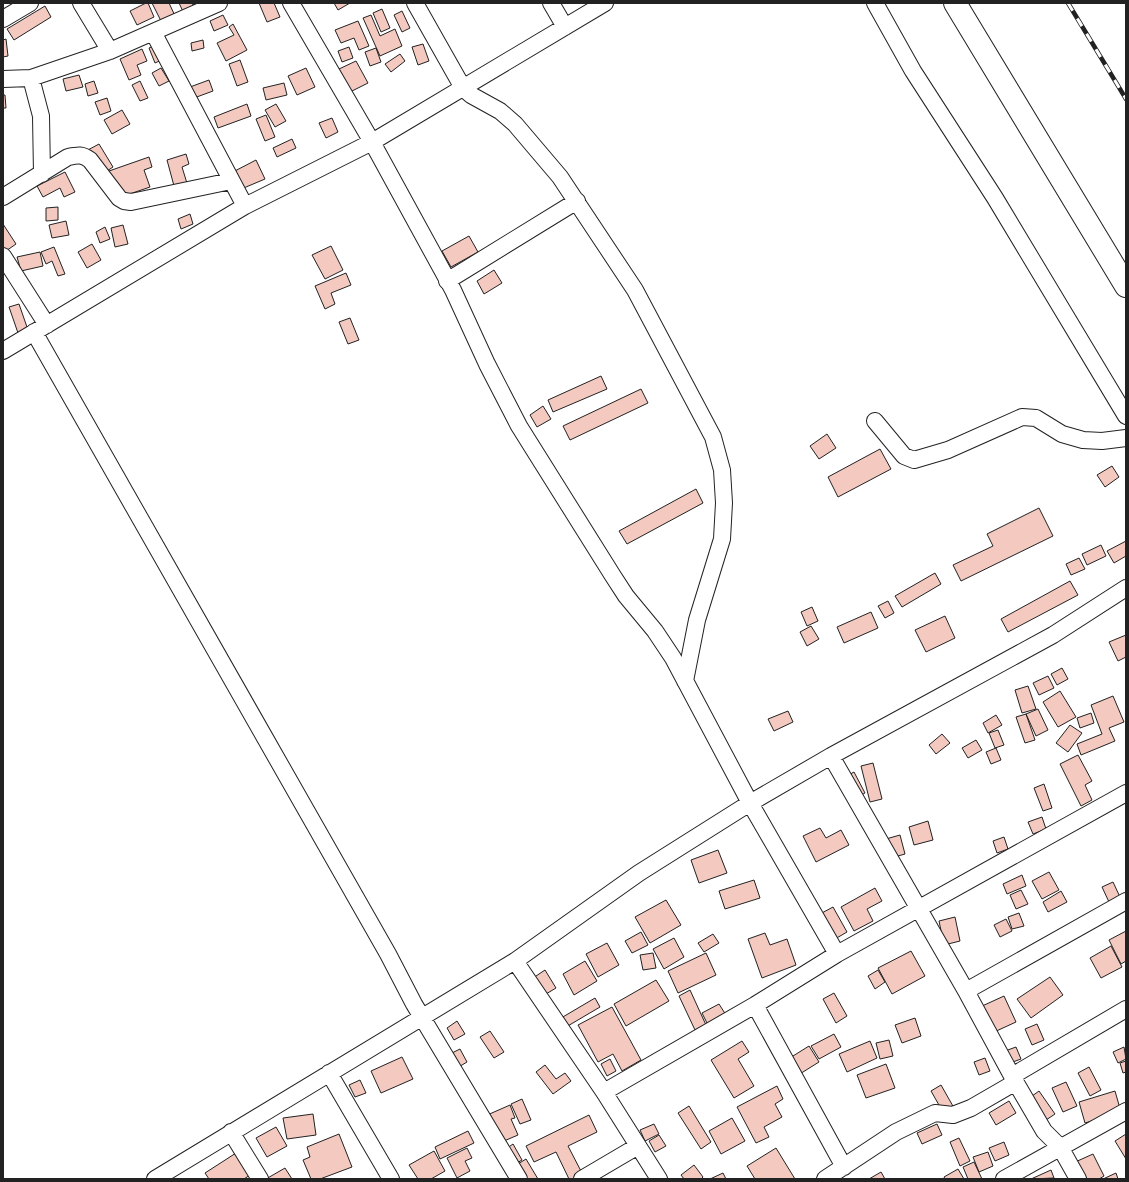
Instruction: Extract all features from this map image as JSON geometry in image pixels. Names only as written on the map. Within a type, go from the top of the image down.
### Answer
[{"type":"street","points":[[3,19],[30,3]]},
{"type":"street","points":[[81,3],[110,51]]},
{"type":"street","points":[[3,79],[31,78],[110,51],[219,3]]},
{"type":"street","points":[[291,3],[372,142],[448,281],[519,426],[626,596],[655,631],[685,681],[750,803],[837,954]]},
{"type":"street","points":[[415,3],[463,88],[471,95],[500,111],[515,124],[560,177],[577,201],[635,290],[713,437],[722,470],[724,503],[722,539],[697,620],[685,681]]},
{"type":"street","points":[[551,3],[566,27]]},
{"type":"street","points":[[3,351],[245,206],[372,142],[604,3]]},
{"type":"street","points":[[874,3],[913,71],[995,198],[1126,416]]},
{"type":"street","points":[[955,3],[1126,286]]},
{"type":"street","points":[[153,32],[245,206]]},
{"type":"street","points":[[31,78],[41,116],[42,174]]},
{"type":"street","points":[[3,197],[68,158],[77,155],[84,156],[90,160],[119,198],[124,201],[131,202],[231,181]]},
{"type":"street","points":[[448,281],[577,201]]},
{"type":"street","points":[[3,256],[40,328],[388,954],[422,1018],[519,1179]]},
{"type":"street","points":[[875,421],[904,456],[914,460],[948,450],[1022,417],[1036,418],[1062,434],[1082,440],[1102,441],[1126,438]]},
{"type":"street","points":[[155,1179],[515,961],[639,873],[750,803],[831,756],[1053,635],[1126,588]]},
{"type":"street","points":[[831,756],[919,908],[1044,1131],[1060,1147],[1078,1179]]},
{"type":"street","points":[[604,1092],[755,1005],[837,954],[1126,793]]},
{"type":"street","points":[[966,991],[1126,901]]},
{"type":"street","points":[[515,961],[604,1092],[659,1179]]},
{"type":"street","points":[[755,1005],[844,1167]]},
{"type":"street","points":[[829,1178],[896,1132],[930,1115],[941,1112],[953,1115],[971,1108],[1014,1079],[1126,1009]]},
{"type":"street","points":[[329,1073],[391,1179]]},
{"type":"street","points":[[1004,1179],[1126,1111]]},
{"type":"street","points":[[231,1132],[260,1179]]},
{"type":"street","points":[[582,1179],[638,1146]]},
{"type":"building","points":[[148,3],[154,17],[137,25],[130,11]]},
{"type":"building","points":[[152,3],[169,3],[176,18],[163,25]]},
{"type":"building","points":[[179,3],[192,3],[193,5],[210,3],[187,20]]},
{"type":"building","points":[[259,3],[274,3],[280,17],[267,22]]},
{"type":"building","points":[[334,3],[350,3],[338,10]]},
{"type":"building","points":[[45,6],[51,17],[14,40],[7,29]]},
{"type":"building","points":[[382,9],[390,28],[381,32],[373,13]]},
{"type":"building","points":[[402,11],[410,28],[402,32],[394,15]]},
{"type":"building","points":[[223,15],[228,25],[214,31],[210,21]]},
{"type":"building","points":[[371,15],[380,36],[395,29],[402,46],[380,56],[363,18]]},
{"type":"building","points":[[358,21],[369,46],[359,50],[354,38],[341,43],[335,30]]},
{"type":"building","points":[[233,24],[247,50],[226,61],[217,43],[234,35],[229,27]]},
{"type":"building","points":[[6,39],[8,56],[3,57],[3,40]]},
{"type":"building","points":[[203,40],[204,48],[192,51],[191,43]]},
{"type":"building","points":[[160,43],[166,58],[155,63],[149,48]]},
{"type":"building","points":[[423,44],[429,61],[418,65],[412,47]]},
{"type":"building","points":[[349,47],[353,58],[342,62],[338,51]]},
{"type":"building","points":[[376,48],[381,62],[370,66],[365,52]]},
{"type":"building","points":[[142,49],[147,61],[137,65],[141,75],[129,80],[120,59]]},
{"type":"building","points":[[400,54],[405,61],[391,72],[385,64]]},
{"type":"building","points":[[240,60],[248,82],[237,86],[229,64]]},
{"type":"building","points":[[356,61],[368,83],[350,92],[339,69]]},
{"type":"building","points":[[161,68],[169,81],[159,86],[152,73]]},
{"type":"building","points":[[306,68],[315,87],[297,95],[288,76]]},
{"type":"building","points":[[79,75],[83,87],[66,91],[63,79]]},
{"type":"building","points":[[209,80],[213,91],[194,98],[190,87]]},
{"type":"building","points":[[94,81],[98,93],[88,96],[85,84]]},
{"type":"building","points":[[140,81],[148,98],[140,101],[132,85]]},
{"type":"building","points":[[284,83],[287,95],[266,100],[263,88]]},
{"type":"building","points":[[3,95],[5,95],[6,108],[3,108]]},
{"type":"building","points":[[107,98],[111,111],[100,115],[95,102]]},
{"type":"building","points":[[247,104],[251,116],[218,128],[214,117]]},
{"type":"building","points":[[276,104],[286,121],[275,127],[265,110]]},
{"type":"building","points":[[122,110],[130,124],[112,134],[104,120]]},
{"type":"building","points":[[266,115],[275,137],[265,141],[256,119]]},
{"type":"building","points":[[332,118],[338,132],[326,138],[319,123]]},
{"type":"building","points":[[292,139],[296,148],[277,157],[273,148]]},
{"type":"building","points":[[99,144],[113,167],[101,175],[86,151]]},
{"type":"building","points":[[186,154],[189,164],[182,167],[190,193],[177,197],[167,160]]},
{"type":"building","points":[[149,157],[152,167],[144,170],[150,187],[118,198],[109,171]]},
{"type":"building","points":[[256,160],[265,179],[239,190],[231,173]]},
{"type":"building","points":[[65,172],[75,192],[64,197],[60,188],[43,197],[37,186]]},
{"type":"building","points":[[58,207],[58,220],[46,221],[46,208]]},
{"type":"building","points":[[190,214],[193,224],[181,229],[178,219]]},
{"type":"building","points":[[66,221],[69,235],[52,238],[49,225]]},
{"type":"building","points":[[3,224],[16,244],[6,251],[3,247]]},
{"type":"building","points":[[123,225],[128,244],[115,247],[111,228]]},
{"type":"building","points":[[105,227],[110,239],[100,243],[96,232]]},
{"type":"building","points":[[469,236],[478,252],[451,267],[442,251]]},
{"type":"building","points":[[92,244],[101,260],[87,268],[78,252]]},
{"type":"building","points":[[331,246],[343,270],[325,279],[312,255]]},
{"type":"building","points":[[54,247],[65,274],[58,276],[52,261],[46,264],[41,252]]},
{"type":"building","points":[[40,252],[43,266],[21,271],[17,257]]},
{"type":"building","points":[[494,270],[502,283],[484,294],[477,281]]},
{"type":"building","points":[[346,273],[351,285],[331,293],[335,304],[325,309],[315,286]]},
{"type":"building","points":[[19,304],[28,330],[18,333],[9,307]]},
{"type":"building","points":[[350,318],[359,340],[348,344],[339,322]]},
{"type":"building","points":[[601,376],[607,389],[553,412],[548,400]]},
{"type":"building","points":[[641,389],[648,403],[570,440],[563,426]]},
{"type":"building","points":[[543,406],[551,419],[537,427],[530,415]]},
{"type":"building","points":[[827,434],[836,448],[819,459],[810,446]]},
{"type":"building","points":[[880,449],[891,469],[838,497],[828,477]]},
{"type":"building","points":[[1112,466],[1119,477],[1105,487],[1097,475]]},
{"type":"building","points":[[696,489],[703,503],[627,544],[619,531]]},
{"type":"building","points":[[1039,508],[1053,536],[961,581],[953,565],[993,546],[987,534]]},
{"type":"building","points":[[1126,541],[1126,556],[1114,563],[1107,551]]},
{"type":"building","points":[[1101,545],[1106,556],[1087,565],[1082,554]]},
{"type":"building","points":[[1079,558],[1085,569],[1071,575],[1066,564]]},
{"type":"building","points":[[935,573],[941,584],[902,607],[895,596]]},
{"type":"building","points":[[1070,581],[1078,595],[1008,632],[1001,619]]},
{"type":"building","points":[[888,601],[894,613],[885,618],[878,606]]},
{"type":"building","points":[[812,607],[818,621],[807,626],[801,612]]},
{"type":"building","points":[[871,612],[878,628],[844,643],[837,627]]},
{"type":"building","points":[[945,616],[955,638],[926,652],[915,630]]},
{"type":"building","points":[[811,626],[819,639],[807,646],[800,632]]},
{"type":"building","points":[[1126,635],[1126,657],[1118,661],[1109,642]]},
{"type":"building","points":[[1062,668],[1068,679],[1057,685],[1051,674]]},
{"type":"building","points":[[1048,676],[1054,688],[1039,695],[1033,683]]},
{"type":"building","points":[[1028,686],[1036,709],[1022,713],[1015,690]]},
{"type":"building","points":[[1060,691],[1076,717],[1058,727],[1043,702]]},
{"type":"building","points":[[1113,696],[1124,722],[1109,728],[1115,741],[1081,755],[1077,744],[1102,734],[1091,705]]},
{"type":"building","points":[[1038,709],[1048,730],[1036,736],[1026,714]]},
{"type":"building","points":[[788,711],[793,722],[774,731],[768,719]]},
{"type":"building","points":[[1091,713],[1094,723],[1080,728],[1077,718]]},
{"type":"building","points":[[1026,714],[1035,740],[1025,743],[1016,717]]},
{"type":"building","points":[[996,715],[1002,725],[988,733],[983,723]]},
{"type":"building","points":[[1070,725],[1082,733],[1068,752],[1056,743]]},
{"type":"building","points":[[998,730],[1004,745],[995,748],[989,733]]},
{"type":"building","points":[[942,734],[950,743],[936,754],[929,745]]},
{"type":"building","points":[[976,740],[982,750],[968,758],[962,748]]},
{"type":"building","points":[[996,748],[1001,760],[991,764],[986,752]]},
{"type":"building","points":[[1078,755],[1092,781],[1085,785],[1092,800],[1081,806],[1060,764]]},
{"type":"building","points":[[873,763],[882,799],[870,802],[861,766]]},
{"type":"building","points":[[854,772],[865,793],[854,799],[843,778]]},
{"type":"building","points":[[1044,784],[1052,808],[1043,811],[1034,788]]},
{"type":"building","points":[[1042,817],[1046,829],[1033,834],[1028,822]]},
{"type":"building","points":[[928,821],[933,840],[914,845],[909,827]]},
{"type":"building","points":[[820,828],[826,838],[841,830],[849,845],[816,862],[803,836]]},
{"type":"building","points":[[900,835],[905,854],[891,858],[886,839]]},
{"type":"building","points":[[1004,837],[1008,849],[997,853],[993,841]]},
{"type":"building","points":[[718,850],[727,873],[699,883],[691,860]]},
{"type":"building","points":[[1049,872],[1059,890],[1042,899],[1032,881]]},
{"type":"building","points":[[1022,875],[1026,886],[1007,894],[1003,884]]},
{"type":"building","points":[[754,880],[760,898],[725,909],[719,891]]},
{"type":"building","points":[[1113,882],[1120,897],[1109,902],[1102,887]]},
{"type":"building","points":[[875,888],[882,901],[867,909],[873,921],[854,931],[841,907]]},
{"type":"building","points":[[1021,890],[1028,904],[1016,909],[1010,895]]},
{"type":"building","points":[[1061,891],[1067,902],[1048,912],[1043,902]]},
{"type":"building","points":[[666,900],[681,925],[650,943],[635,917]]},
{"type":"building","points":[[833,907],[847,932],[835,939],[820,914]]},
{"type":"building","points":[[1019,913],[1024,926],[1012,929],[1008,917]]},
{"type":"building","points":[[955,917],[960,941],[944,945],[939,921]]},
{"type":"building","points":[[1006,919],[1012,931],[1000,937],[994,925]]},
{"type":"building","points":[[1126,931],[1126,961],[1121,964],[1109,940]]},
{"type":"building","points":[[641,932],[648,945],[632,953],[625,941]]},
{"type":"building","points":[[765,933],[770,945],[787,939],[796,965],[762,978],[748,939]]},
{"type":"building","points":[[713,934],[719,943],[704,952],[698,943]]},
{"type":"building","points":[[674,938],[684,957],[664,969],[653,949]]},
{"type":"building","points":[[607,943],[619,965],[598,977],[586,954]]},
{"type":"building","points":[[1111,946],[1122,967],[1101,978],[1090,958]]},
{"type":"building","points":[[911,951],[925,976],[892,994],[878,968]]},
{"type":"building","points":[[653,953],[656,968],[643,970],[640,955]]},
{"type":"building","points":[[706,953],[716,975],[678,993],[668,971]]},
{"type":"building","points":[[585,961],[597,981],[574,995],[563,974]]},
{"type":"building","points":[[545,970],[556,988],[541,997],[530,980]]},
{"type":"building","points":[[878,970],[885,982],[875,989],[868,976]]},
{"type":"building","points":[[1050,977],[1063,995],[1031,1018],[1017,999]]},
{"type":"building","points":[[656,980],[669,1001],[626,1026],[614,1004]]},
{"type":"building","points":[[690,990],[706,1025],[695,1030],[679,996]]},
{"type":"building","points":[[834,993],[847,1016],[836,1023],[823,999]]},
{"type":"building","points":[[1004,996],[1016,1022],[992,1033],[980,1007]]},
{"type":"building","points":[[595,998],[600,1007],[561,1030],[556,1021]]},
{"type":"building","points":[[719,1004],[726,1015],[708,1025],[702,1013]]},
{"type":"building","points":[[612,1007],[641,1060],[622,1071],[613,1054],[598,1062],[578,1025]]},
{"type":"building","points":[[915,1018],[921,1036],[902,1043],[895,1025]]},
{"type":"building","points":[[457,1021],[465,1034],[454,1040],[447,1028]]},
{"type":"building","points":[[1037,1024],[1044,1040],[1032,1045],[1025,1029]]},
{"type":"building","points":[[490,1031],[504,1052],[494,1058],[480,1037]]},
{"type":"building","points":[[834,1034],[841,1047],[819,1059],[811,1046]]},
{"type":"building","points":[[889,1040],[893,1056],[880,1059],[876,1043]]},
{"type":"building","points":[[742,1041],[749,1052],[738,1059],[754,1086],[734,1098],[711,1060]]},
{"type":"building","points":[[870,1041],[877,1058],[847,1072],[839,1054]]},
{"type":"building","points":[[809,1046],[819,1062],[795,1077],[785,1061]]},
{"type":"building","points":[[1016,1047],[1021,1059],[1010,1063],[1005,1051]]},
{"type":"building","points":[[1124,1047],[1126,1059],[1118,1063],[1113,1052]]},
{"type":"building","points":[[460,1049],[467,1062],[452,1071],[444,1057]]},
{"type":"building","points":[[402,1057],[413,1079],[381,1093],[371,1071]]},
{"type":"building","points":[[985,1058],[990,1071],[979,1075],[974,1062]]},
{"type":"building","points":[[610,1059],[616,1071],[607,1076],[601,1064]]},
{"type":"building","points":[[1126,1061],[1126,1072],[1123,1073],[1120,1063]]},
{"type":"building","points":[[886,1064],[895,1088],[866,1098],[857,1075]]},
{"type":"building","points":[[545,1065],[556,1079],[565,1073],[571,1081],[553,1094],[536,1072]]},
{"type":"building","points":[[1089,1067],[1101,1090],[1090,1096],[1078,1073]]},
{"type":"building","points":[[360,1080],[366,1093],[355,1097],[349,1085]]},
{"type":"building","points":[[1066,1082],[1077,1106],[1063,1112],[1052,1088]]},
{"type":"building","points":[[941,1085],[958,1115],[948,1121],[931,1091]]},
{"type":"building","points":[[777,1086],[783,1099],[775,1104],[782,1117],[764,1127],[769,1137],[756,1143],[737,1107]]},
{"type":"building","points":[[1039,1091],[1055,1114],[1043,1122],[1028,1099]]},
{"type":"building","points":[[1115,1091],[1121,1112],[1085,1123],[1079,1102]]},
{"type":"building","points":[[522,1099],[531,1120],[520,1124],[511,1104]]},
{"type":"building","points":[[1009,1101],[1016,1113],[996,1125],[989,1113]]},
{"type":"building","points":[[510,1105],[515,1118],[511,1119],[518,1135],[497,1144],[485,1116]]},
{"type":"building","points":[[689,1106],[711,1142],[701,1149],[678,1113]]},
{"type":"building","points":[[313,1114],[316,1135],[287,1139],[283,1118]]},
{"type":"building","points":[[589,1115],[597,1132],[568,1146],[583,1175],[576,1179],[569,1179],[556,1152],[534,1162],[526,1146]]},
{"type":"building","points":[[732,1118],[745,1141],[721,1154],[709,1131]]},
{"type":"building","points":[[654,1124],[659,1134],[645,1141],[640,1130]]},
{"type":"building","points":[[937,1124],[942,1135],[922,1144],[917,1133]]},
{"type":"building","points":[[276,1127],[287,1146],[267,1157],[256,1138]]},
{"type":"building","points":[[468,1131],[474,1143],[440,1159],[435,1147]]},
{"type":"building","points":[[339,1134],[352,1167],[320,1179],[311,1179],[303,1160],[310,1157],[307,1147]]},
{"type":"building","points":[[1126,1134],[1126,1159],[1115,1141]]},
{"type":"building","points":[[659,1135],[666,1146],[655,1152],[649,1141]]},
{"type":"building","points":[[959,1138],[970,1161],[960,1166],[950,1142]]},
{"type":"building","points":[[1004,1142],[1009,1155],[995,1161],[989,1148]]},
{"type":"building","points":[[513,1144],[522,1160],[512,1166],[503,1151]]},
{"type":"building","points":[[467,1148],[472,1158],[465,1161],[470,1171],[457,1178],[447,1158]]},
{"type":"building","points":[[776,1148],[795,1179],[755,1179],[747,1166]]},
{"type":"building","points":[[434,1151],[445,1171],[431,1179],[418,1179],[409,1165]]},
{"type":"building","points":[[988,1152],[993,1166],[979,1172],[973,1157]]},
{"type":"building","points":[[236,1153],[250,1175],[244,1179],[209,1179],[205,1173]]},
{"type":"building","points":[[1093,1154],[1104,1176],[1099,1179],[1081,1179],[1073,1163]]},
{"type":"building","points":[[526,1159],[538,1179],[521,1179],[513,1167]]},
{"type":"building","points":[[974,1162],[982,1179],[968,1179],[963,1167]]},
{"type":"building","points":[[694,1165],[703,1177],[701,1179],[684,1179],[681,1175]]},
{"type":"building","points":[[285,1168],[292,1179],[266,1179]]},
{"type":"building","points":[[958,1169],[964,1179],[945,1179],[944,1177]]},
{"type":"building","points":[[1051,1170],[1054,1178],[1031,1179]]},
{"type":"building","points":[[881,1172],[885,1179],[869,1179]]},
{"type":"building","points":[[723,1173],[726,1179],[710,1179]]},
{"type":"building","points":[[1116,1173],[1118,1179],[1103,1179]]},
{"type":"railway","points":[[1068,3],[1126,99]]}]
